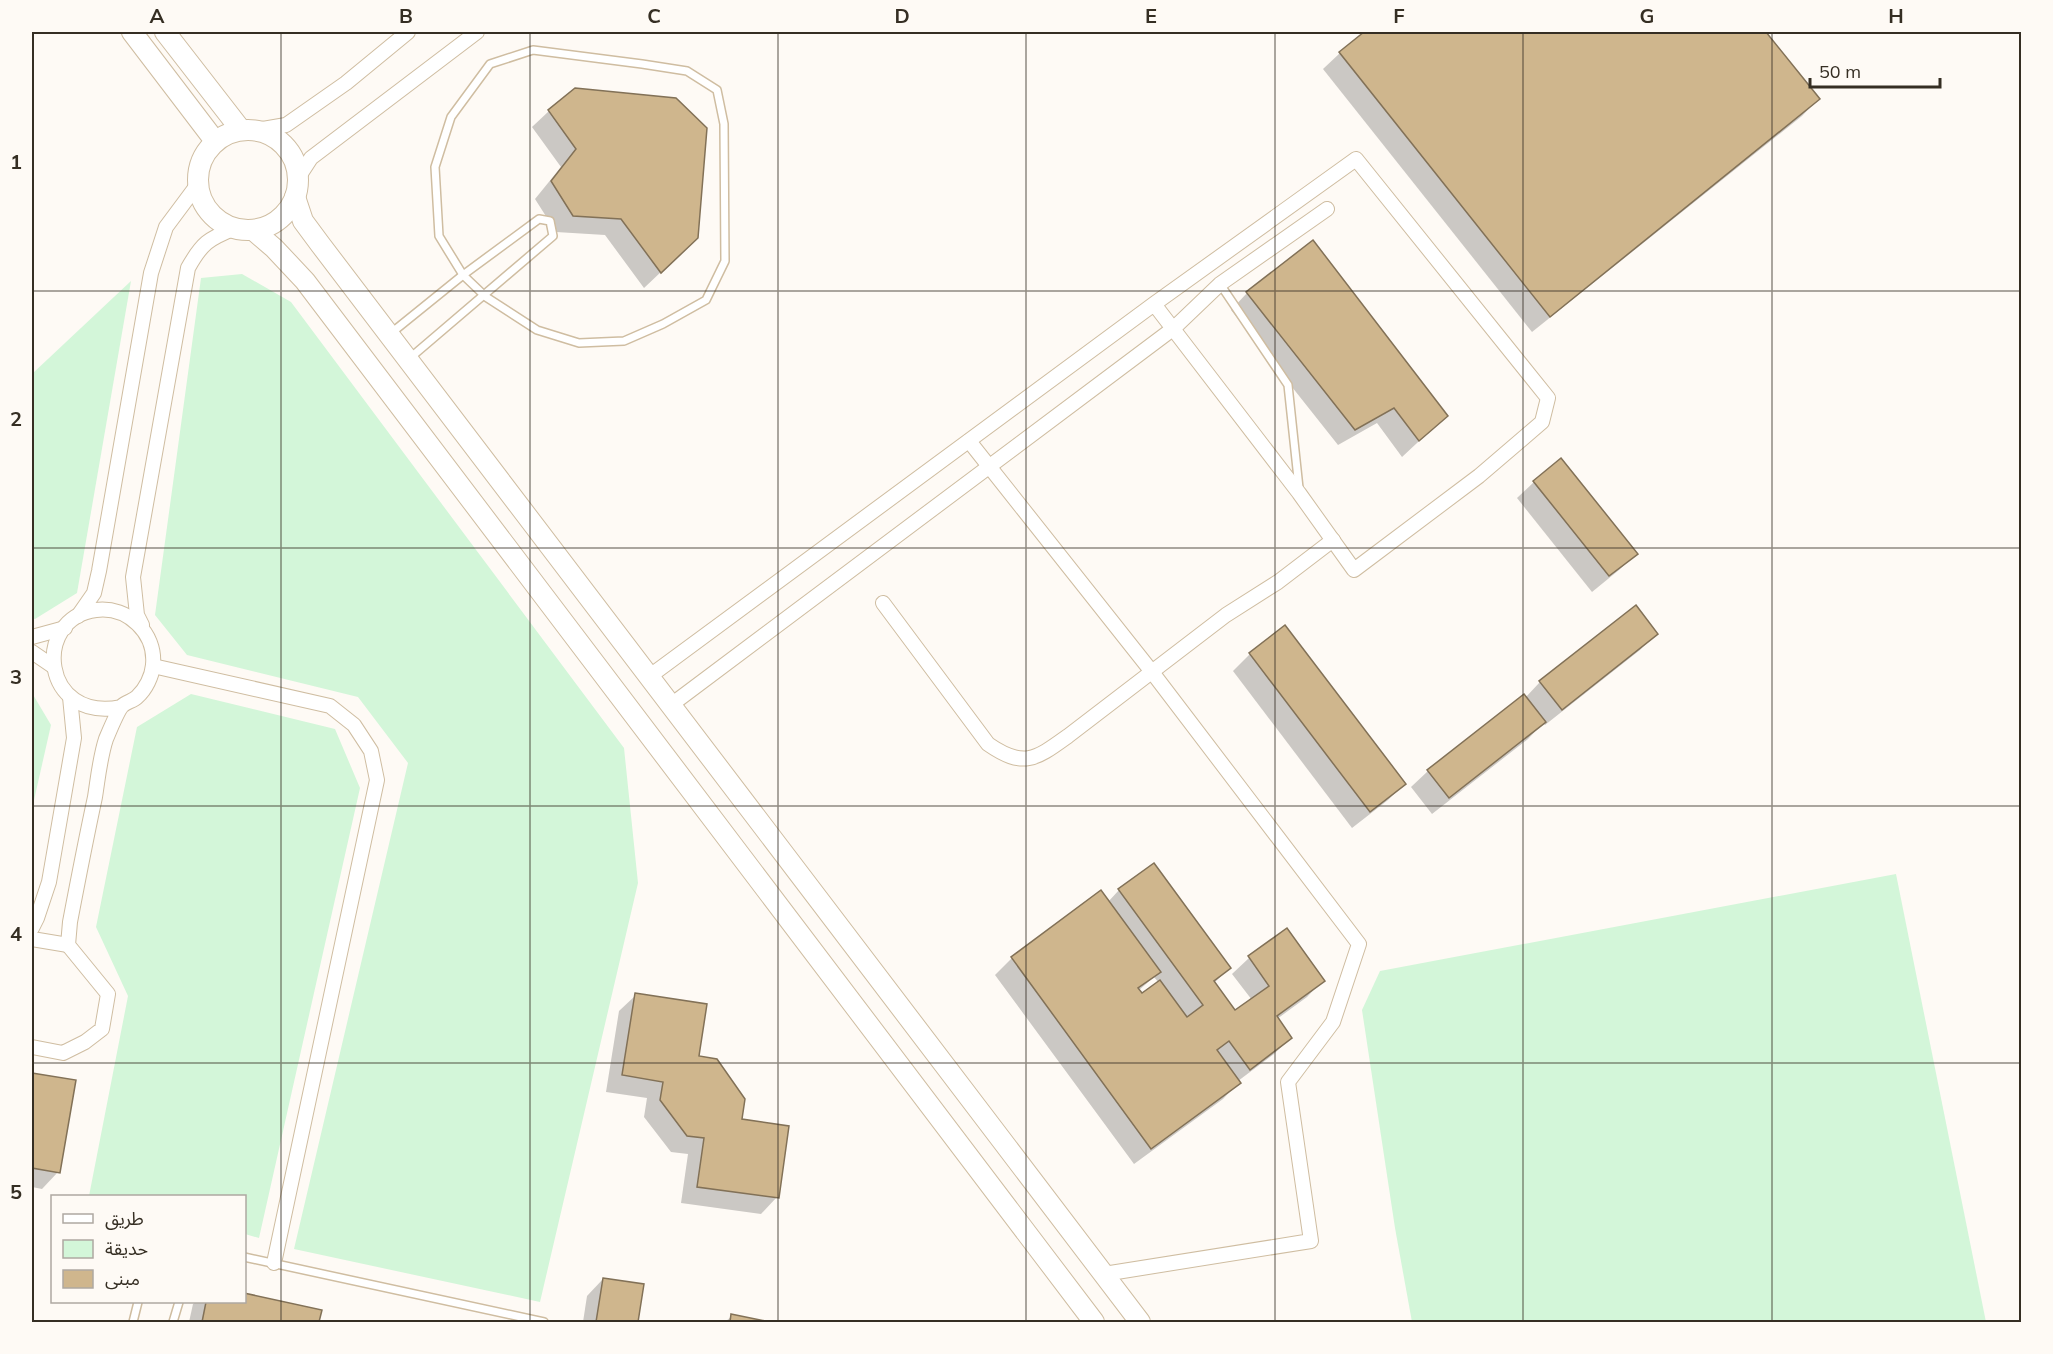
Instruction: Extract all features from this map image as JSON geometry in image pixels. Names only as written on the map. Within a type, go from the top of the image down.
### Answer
[{"type":"main road","points":[[132,32],[215,141]]},
{"type":"main road","points":[[165,32],[249,130]]},
{"type":"main road","points":[[1094,1323],[304,281],[274,248],[244,229],[221,222],[210,212],[202,199],[198,184],[199,169],[205,154],[215,141],[227,134],[249,130],[273,136],[286,147],[295,161],[296,187],[303,221],[1140,1323]]},
{"type":"main road","points":[[244,229],[266,226],[278,219],[288,209],[296,187]]},
{"type":"street","points":[[249,130],[286,125],[346,82],[408,32]]},
{"type":"street","points":[[296,187],[311,158],[477,32]]},
{"type":"street","points":[[650,676],[1154,304],[1356,159],[1548,398],[1542,422],[1479,476],[1354,570],[1299,493],[1154,304]]},
{"type":"street","points":[[198,184],[166,227],[154,263],[94,593],[78,616],[64,628],[56,642],[54,667],[58,681],[70,697],[87,707],[106,710],[121,707],[138,696],[150,680],[153,651],[137,615],[133,577],[181,300],[188,268],[198,250],[212,237],[244,229]]},
{"type":"street","points":[[671,705],[1174,328],[1220,284],[1327,209]]},
{"type":"street","points":[[969,441],[1152,672],[1359,944],[1333,1022],[1288,1082],[1311,1241],[1104,1274]]},
{"type":"street","points":[[883,603],[988,744],[1005,756],[1022,759],[1042,754],[1226,615],[1278,582],[1333,540]]},
{"type":"street","points":[[78,616],[95,610],[112,610],[129,616],[147,635]]},
{"type":"street","points":[[32,637],[64,628]]},
{"type":"street","points":[[32,652],[54,667]]},
{"type":"street","points":[[153,666],[330,706],[354,725],[370,751],[377,780],[274,1263]]},
{"type":"street","points":[[34,923],[49,882],[74,738],[70,697]]},
{"type":"street","points":[[68,945],[70,922],[106,740],[121,707]]},
{"type":"street","points":[[32,939],[68,945],[108,994],[102,1029],[85,1042],[63,1053],[32,1047]]},
{"type":"lane","points":[[533,50],[687,72],[717,90],[724,124],[725,261],[706,300],[663,324],[624,341],[579,343],[537,330],[484,295],[463,275],[439,236],[435,167],[451,117],[490,64],[533,50]]},
{"type":"lane","points":[[389,334],[539,219],[550,221],[553,236],[408,360]]},
{"type":"lane","points":[[1220,284],[1288,385],[1299,493]]},
{"type":"lane","points":[[246,1257],[508,1319],[544,1323]]},
{"type":"lane","points":[[133,1323],[138,1303]]},
{"type":"lane","points":[[173,1323],[178,1303]]},
{"type":"green space","points":[[242,274],[291,302],[624,748],[638,883],[540,1302],[294,1249],[408,763],[358,697],[187,655],[155,615],[201,278]]},
{"type":"green space","points":[[131,281],[77,593],[35,619],[32,618],[32,374]]},
{"type":"green space","points":[[32,693],[51,725],[32,809]]},
{"type":"green space","points":[[191,694],[335,729],[360,788],[259,1238],[246,1234],[246,1195],[89,1195],[128,996],[96,927],[137,727]]},
{"type":"green space","points":[[1896,874],[1986,1322],[1412,1322],[1395,1228],[1362,1010],[1380,971]]},
{"type":"building","points":[[1364,32],[1766,32],[1820,99],[1550,317],[1339,52]]},
{"type":"building","points":[[575,88],[676,98],[707,128],[698,238],[661,273],[621,219],[573,216],[551,181],[576,149],[548,110]]},
{"type":"building","points":[[1313,240],[1448,416],[1419,441],[1394,408],[1355,430],[1246,292]]},
{"type":"building","points":[[1561,458],[1638,554],[1609,576],[1533,481]]},
{"type":"building","points":[[1636,605],[1658,634],[1562,710],[1539,681]]},
{"type":"building","points":[[1285,625],[1406,784],[1370,812],[1249,653]]},
{"type":"building","points":[[1524,694],[1546,722],[1449,798],[1427,770]]},
{"type":"building","points":[[1154,863],[1231,968],[1214,981],[1235,1010],[1269,986],[1248,956],[1287,928],[1325,981],[1277,1016],[1292,1038],[1250,1070],[1229,1041],[1217,1050],[1241,1083],[1151,1149],[1011,957],[1101,890],[1161,972],[1138,988],[1142,993],[1160,980],[1187,1017],[1203,1005],[1118,889]]},
{"type":"building","points":[[635,993],[707,1004],[699,1056],[717,1059],[745,1099],[742,1119],[789,1126],[779,1198],[697,1187],[704,1138],[687,1136],[660,1100],[663,1082],[622,1075]]},
{"type":"building","points":[[32,1073],[76,1080],[60,1173],[32,1168]]},
{"type":"building","points":[[603,1278],[644,1284],[638,1322],[596,1322]]},
{"type":"building","points":[[246,1293],[322,1310],[319,1322],[202,1322],[206,1303],[246,1303]]},
{"type":"building","points":[[731,1314],[770,1322],[730,1322]]}]
